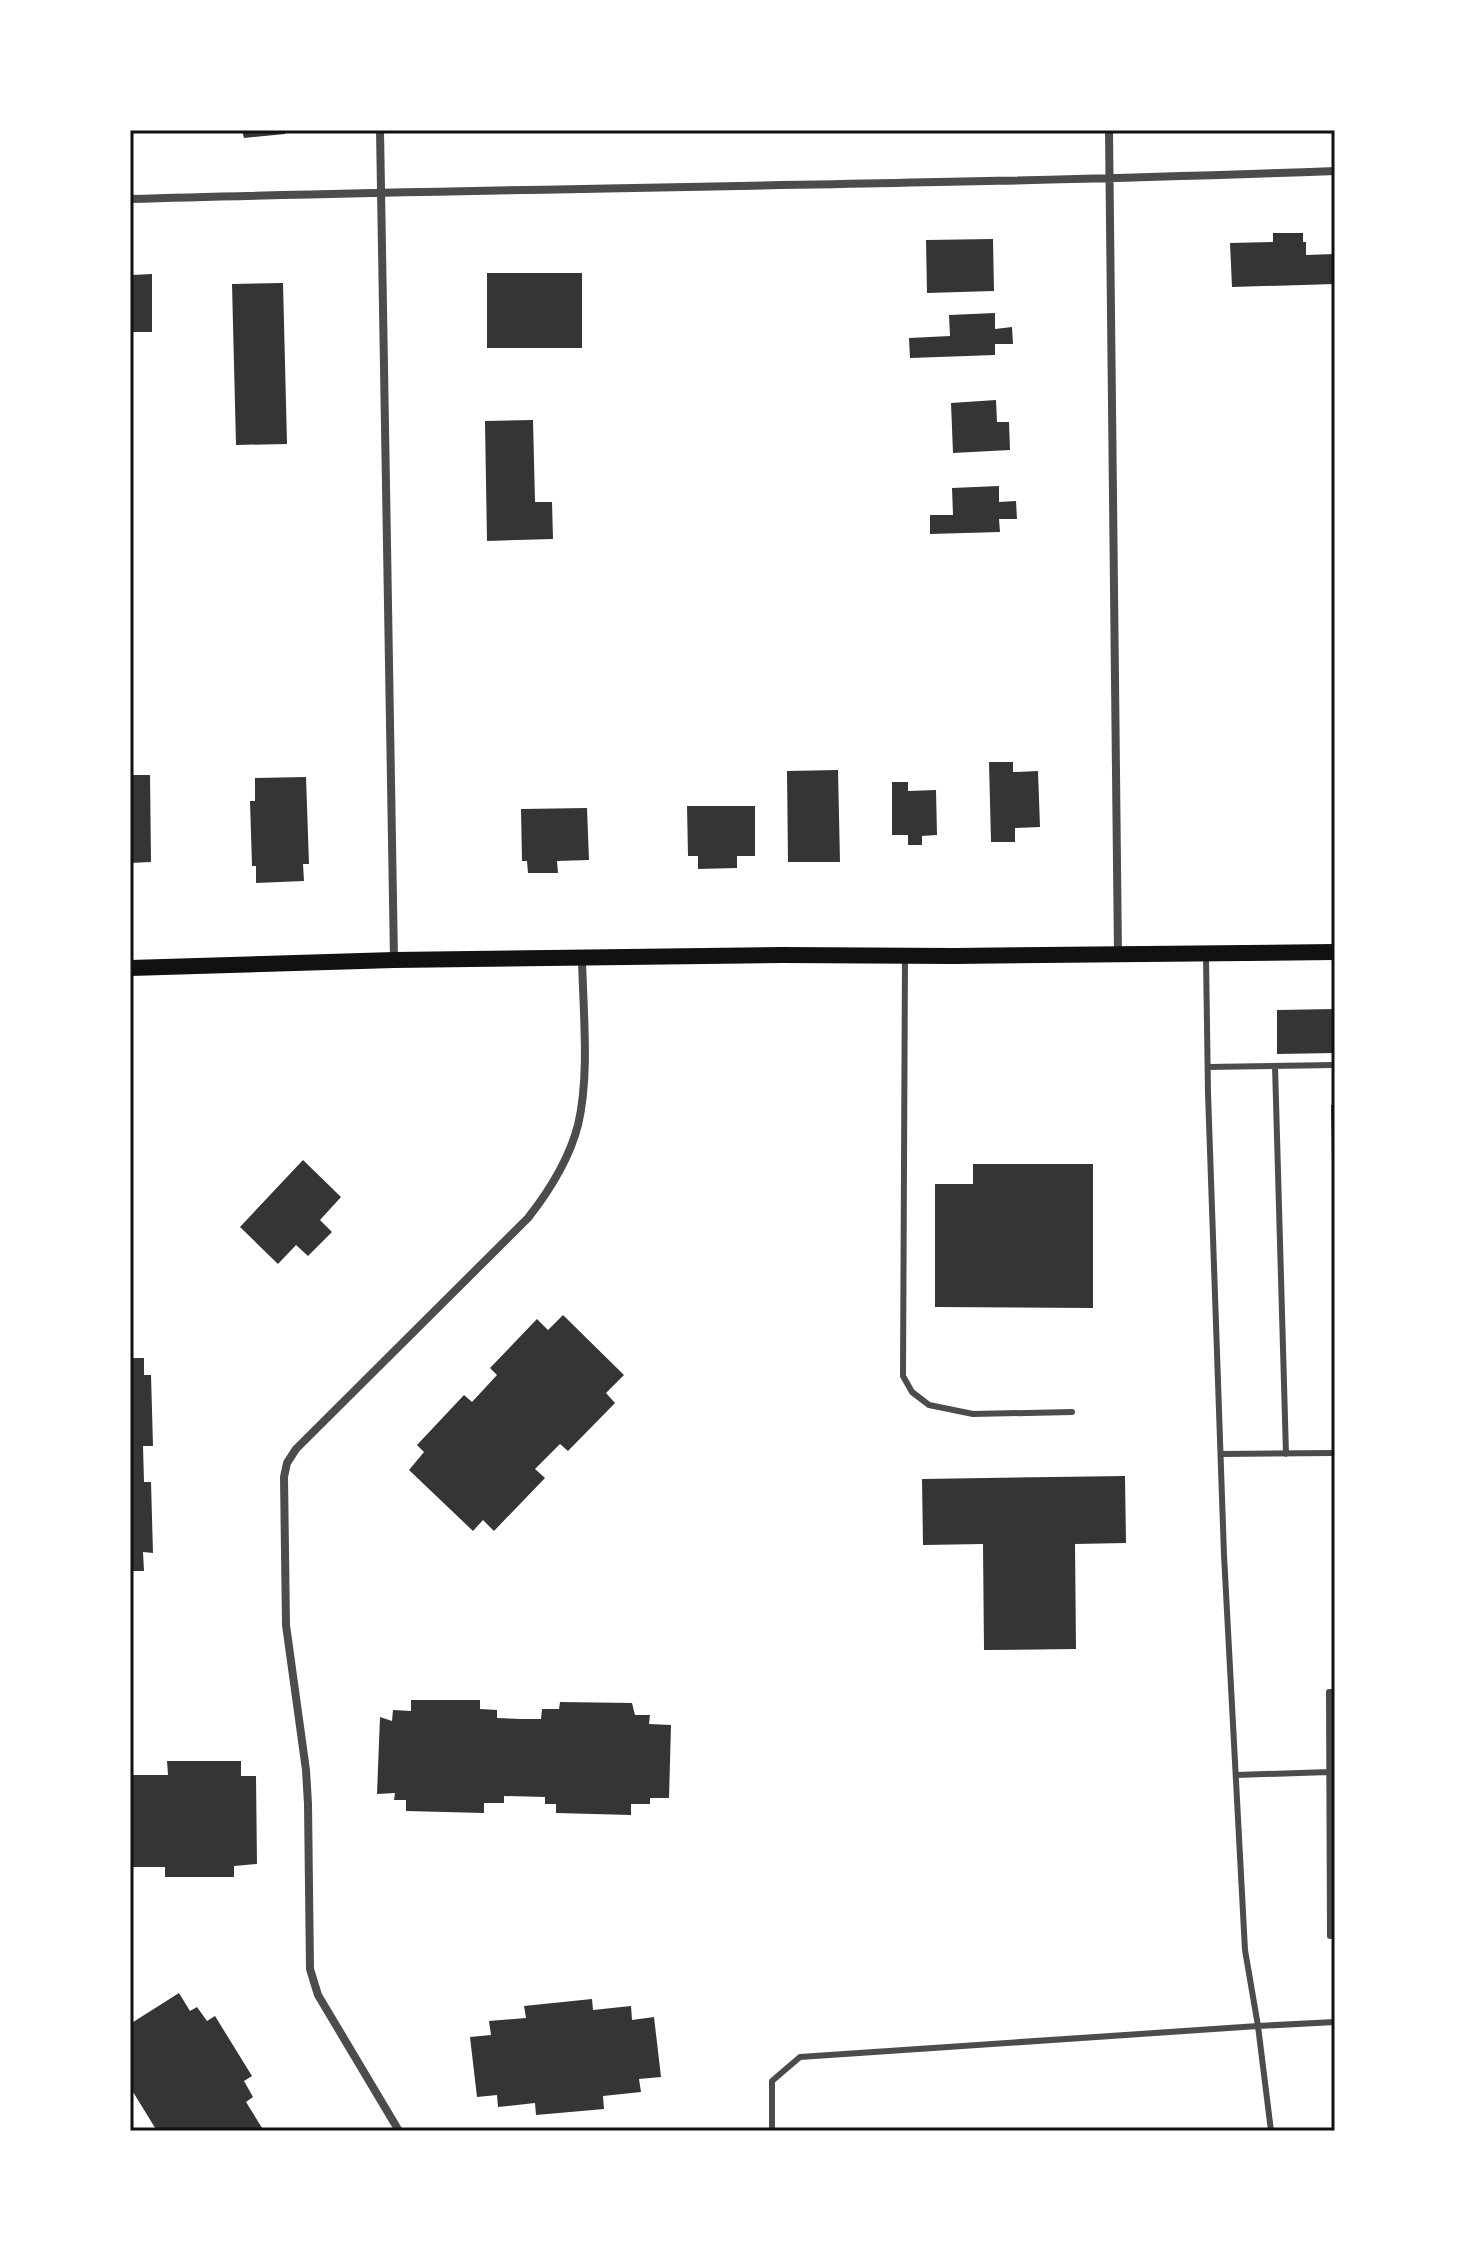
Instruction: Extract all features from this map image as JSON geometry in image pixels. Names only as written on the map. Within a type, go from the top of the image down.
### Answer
[{"type":"main road","points":[[130,968],[394,960],[1335,952]]},
{"type":"street","points":[[380,130],[394,960]]},
{"type":"street","points":[[1109,130],[1118,955]]},
{"type":"street","points":[[130,199],[1109,179],[1335,171]]},
{"type":"street","points":[[399,2131],[313,1983],[306,1770],[286,1625],[284,1477],[287,1463],[296,1449],[528,1218],[565,1162],[577,1127],[584,1090],[582,958]]},
{"type":"lane","points":[[1206,953],[1221,1454],[1245,1950],[1271,2131]]},
{"type":"lane","points":[[905,956],[903,1376],[912,1392],[929,1405],[973,1414],[1072,1412]]},
{"type":"lane","points":[[1208,1067],[1335,1065]]},
{"type":"lane","points":[[1275,1066],[1286,1454]]},
{"type":"lane","points":[[1221,1454],[1335,1453]]},
{"type":"lane","points":[[1335,1692],[1329,1692],[1330,1936],[1335,1935]]},
{"type":"lane","points":[[1236,1775],[1329,1772]]},
{"type":"lane","points":[[772,2131],[772,2081],[800,2057],[1335,2022]]},
{"type":"building","points":[[242,130],[285,130],[285,134],[244,138]]},
{"type":"building","points":[[1273,233],[1303,233],[1306,255],[1335,254],[1335,284],[1232,287],[1230,243],[1273,242]]},
{"type":"building","points":[[993,239],[994,291],[927,293],[926,240]]},
{"type":"building","points":[[487,273],[582,273],[582,348],[487,348]]},
{"type":"building","points":[[152,274],[152,332],[130,332],[132,275]]},
{"type":"building","points":[[283,283],[287,444],[236,445],[232,284]]},
{"type":"building","points":[[995,313],[995,329],[1012,327],[1013,344],[995,344],[995,355],[910,358],[909,338],[950,336],[949,315]]},
{"type":"building","points":[[996,400],[997,422],[1009,422],[1010,450],[953,453],[951,403]]},
{"type":"building","points":[[533,420],[535,502],[552,502],[553,539],[487,541],[485,421]]},
{"type":"building","points":[[999,486],[999,502],[1016,501],[1017,519],[999,519],[1000,532],[930,534],[930,515],[953,515],[952,488]]},
{"type":"building","points":[[989,762],[1013,762],[1013,772],[1038,771],[1040,827],[1015,828],[1015,842],[991,842]]},
{"type":"building","points":[[838,770],[840,862],[788,862],[787,771]]},
{"type":"building","points":[[130,775],[150,775],[151,862],[130,863]]},
{"type":"building","points":[[306,777],[309,864],[303,864],[304,881],[256,883],[256,866],[252,866],[250,801],[255,801],[255,778]]},
{"type":"building","points":[[892,782],[908,782],[908,791],[936,790],[937,835],[922,836],[922,845],[908,845],[908,835],[892,835]]},
{"type":"building","points":[[687,806],[755,806],[755,856],[737,856],[737,868],[698,869],[698,856],[688,856]]},
{"type":"building","points":[[587,808],[589,860],[557,861],[558,873],[528,873],[527,861],[522,861],[521,809]]},
{"type":"building","points":[[1335,1009],[1335,1053],[1277,1054],[1277,1010]]},
{"type":"building","points":[[1331,1105],[1335,1105],[1335,1161],[1332,1161]]},
{"type":"building","points":[[303,1160],[341,1197],[320,1220],[332,1232],[308,1256],[296,1245],[278,1264],[240,1227]]},
{"type":"building","points":[[973,1164],[1093,1164],[1093,1308],[935,1307],[935,1184],[973,1184]]},
{"type":"building","points":[[563,1315],[624,1375],[606,1393],[615,1403],[568,1451],[560,1444],[535,1469],[545,1478],[494,1531],[483,1520],[473,1531],[409,1470],[424,1452],[417,1445],[464,1395],[472,1402],[497,1375],[490,1368],[537,1319],[548,1330]]},
{"type":"building","points":[[130,1358],[144,1358],[144,1375],[151,1375],[153,1446],[143,1446],[144,1482],[151,1482],[153,1553],[143,1552],[144,1571],[130,1571]]},
{"type":"building","points":[[1125,1476],[1126,1543],[1075,1544],[1076,1649],[984,1650],[983,1544],[923,1545],[922,1479]]},
{"type":"building","points":[[411,1700],[480,1700],[480,1709],[497,1710],[497,1718],[520,1719],[541,1719],[542,1709],[559,1709],[560,1702],[632,1703],[635,1715],[650,1715],[649,1724],[671,1725],[669,1798],[650,1798],[650,1804],[631,1804],[631,1815],[556,1813],[556,1804],[545,1804],[545,1797],[504,1796],[504,1803],[484,1803],[484,1813],[406,1811],[406,1800],[394,1800],[395,1793],[377,1794],[380,1717],[392,1721],[393,1710],[411,1711]]},
{"type":"building","points":[[167,1761],[241,1761],[241,1776],[256,1776],[257,1864],[234,1866],[234,1877],[165,1877],[165,1867],[130,1867],[130,1775],[168,1775]]},
{"type":"building","points":[[179,1993],[190,2011],[197,2007],[207,2021],[215,2016],[252,2076],[244,2081],[253,2097],[246,2102],[264,2131],[157,2131],[130,2087],[130,2024]]},
{"type":"building","points":[[592,1999],[593,2010],[631,2006],[632,2020],[654,2017],[661,2077],[639,2079],[641,2092],[603,2096],[604,2109],[536,2115],[535,2103],[498,2107],[497,2095],[477,2097],[470,2037],[491,2035],[489,2021],[526,2018],[524,2006]]}]
